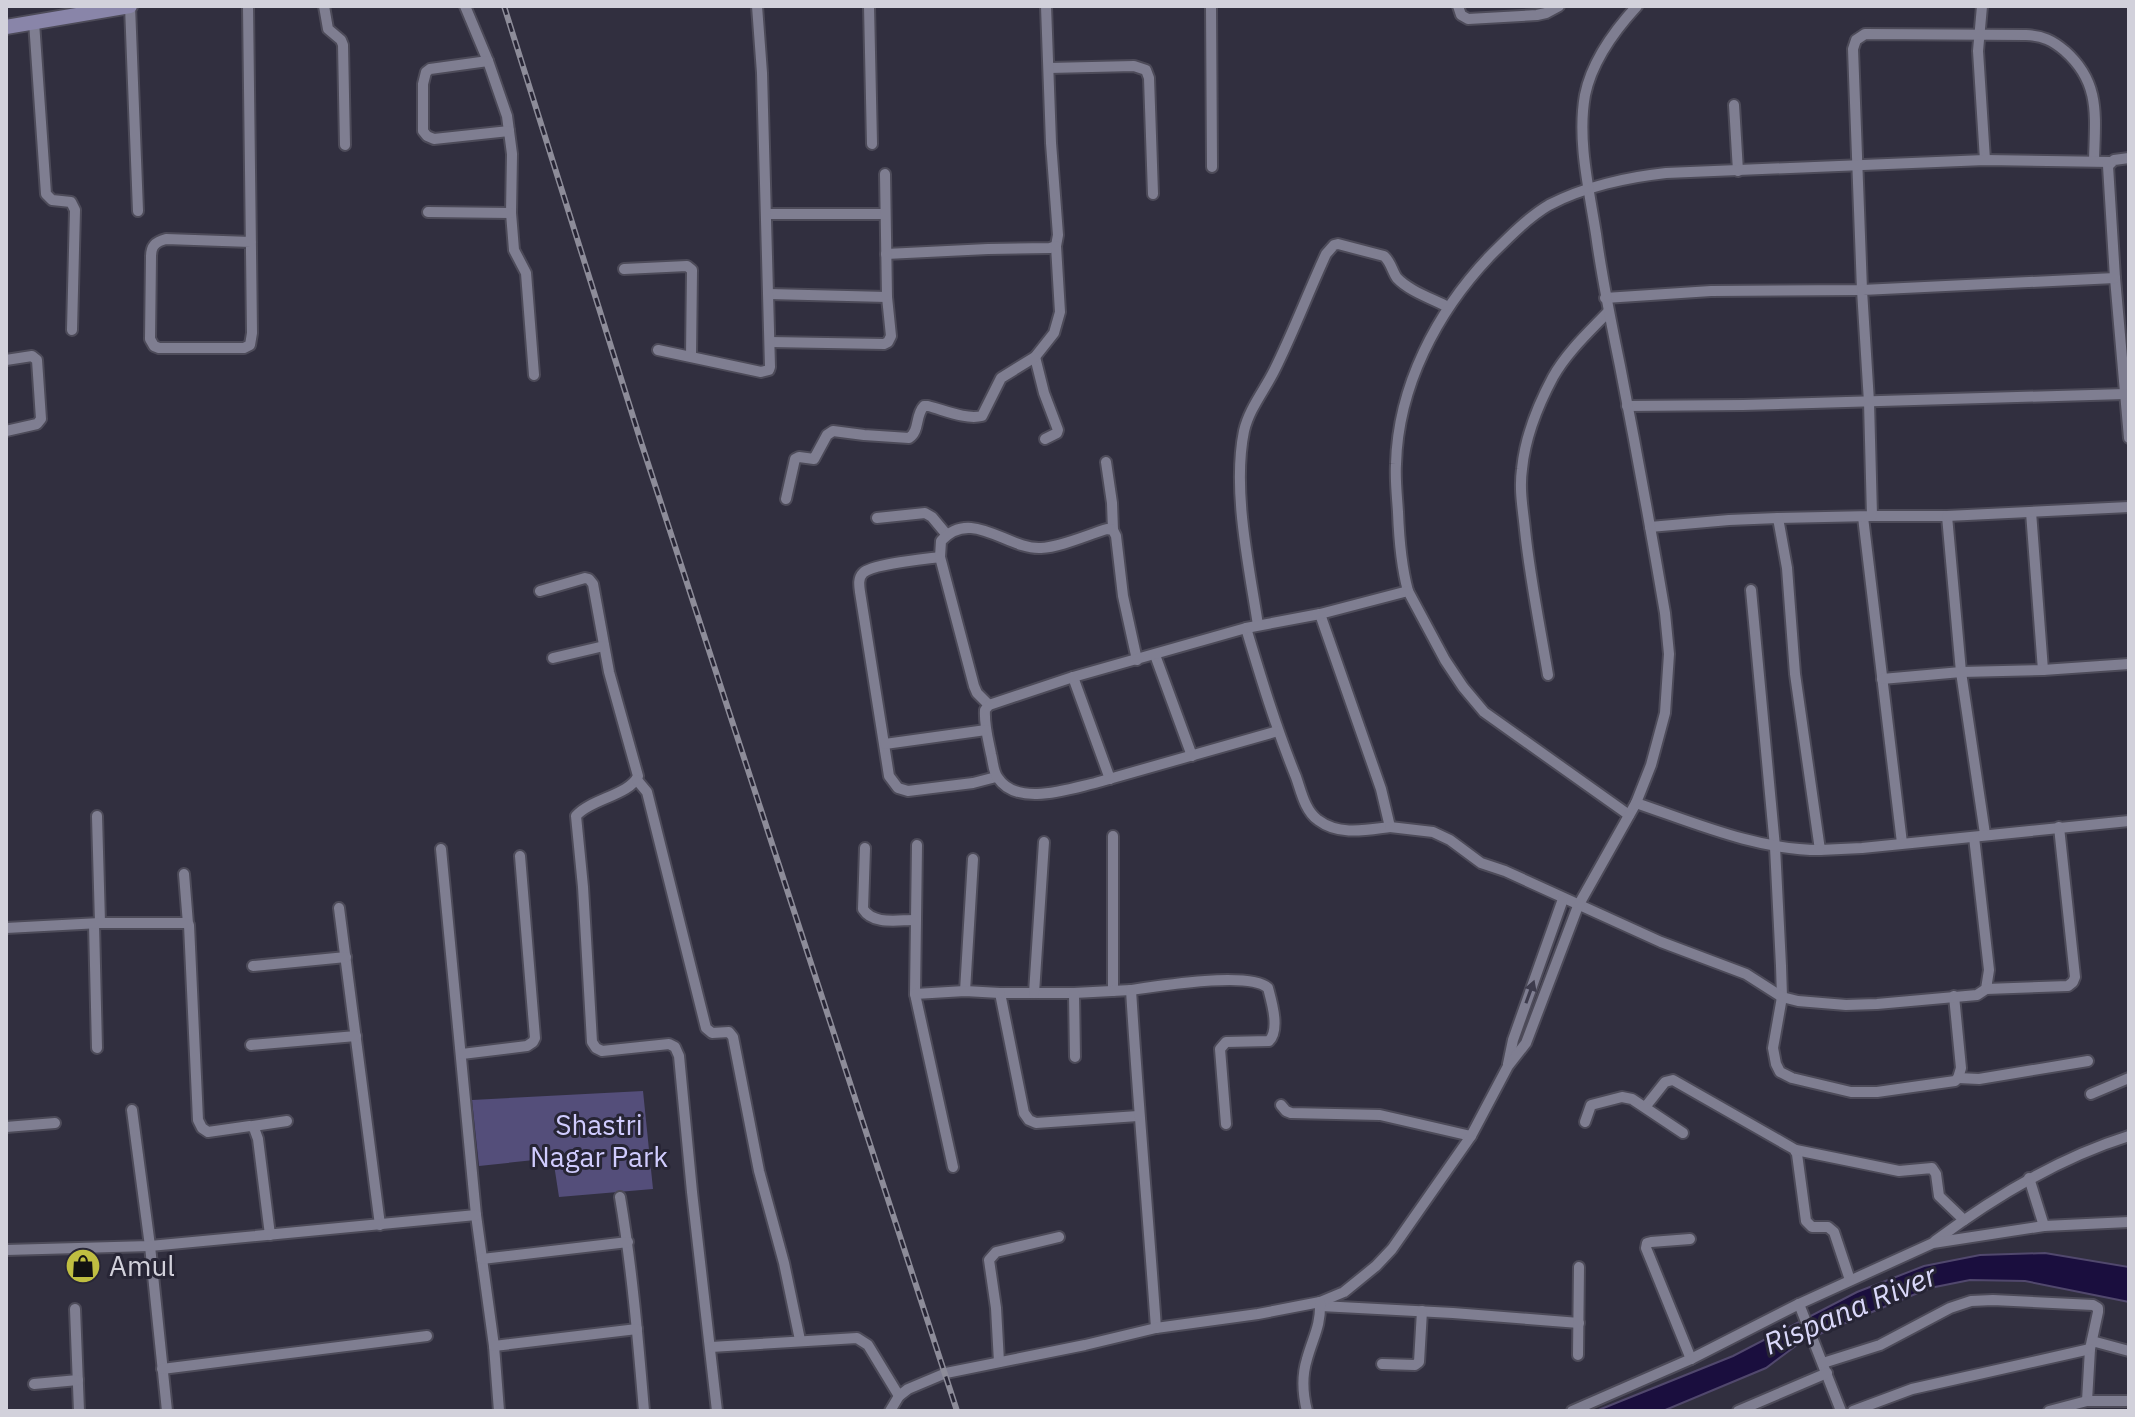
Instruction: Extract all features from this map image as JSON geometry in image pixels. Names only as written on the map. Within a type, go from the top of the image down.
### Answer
[{"type":"main road","points":[[6,27],[94,8],[130,6]]},
{"type":"street","points":[[130,6],[138,211]]},
{"type":"street","points":[[248,6],[251,242],[252,333],[250,345],[244,348],[154,346],[150,339],[151,257],[155,243],[166,239],[251,242]]},
{"type":"street","points":[[324,6],[328,29],[343,45],[345,145]]},
{"type":"street","points":[[465,6],[503,103],[509,131],[514,250],[526,273],[534,375]]},
{"type":"street","points":[[658,350],[761,372],[766,372],[770,367],[762,73],[757,6]]},
{"type":"street","points":[[869,6],[872,144]]},
{"type":"street","points":[[786,499],[795,459],[814,459],[830,432],[909,438],[915,433],[919,412],[924,406],[978,418],[987,411],[1001,378],[1035,357],[1054,333],[1060,312],[1046,6]]},
{"type":"street","points":[[1211,6],[1212,167]]},
{"type":"street","points":[[1458,6],[1463,17],[1473,19],[1537,15],[1559,6]]},
{"type":"street","points":[[1320,1304],[1360,1281],[1392,1249],[1471,1136],[1508,1066],[1526,1043],[1578,906],[1636,803],[1661,731],[1667,697],[1669,654],[1665,613],[1605,298],[1583,124],[1588,82],[1611,38],[1637,6]]},
{"type":"street","points":[[1982,6],[1979,34],[1985,160]]},
{"type":"street","points":[[34,22],[46,195],[52,200],[71,202],[75,210],[72,330]]},
{"type":"street","points":[[1902,843],[1882,679],[1868,517],[1869,402],[1856,166],[1853,49],[1856,40],[1865,34],[1979,34],[2040,35],[2056,43],[2076,60],[2093,89],[2094,161]]},
{"type":"street","points":[[488,61],[426,72],[423,131],[434,139],[509,131]]},
{"type":"street","points":[[1049,68],[1134,66],[1146,70],[1149,78],[1153,194]]},
{"type":"street","points":[[1734,105],[1738,171]]},
{"type":"street","points":[[1629,815],[1484,712],[1445,660],[1408,591],[1401,555],[1396,477],[1401,417],[1414,375],[1448,307],[1503,243],[1549,205],[1638,176],[1985,160],[2110,162],[2117,158],[2129,158]]},
{"type":"street","points":[[2110,162],[2115,274],[2129,438]]},
{"type":"street","points":[[770,342],[888,342],[891,336],[887,297],[885,174]]},
{"type":"street","points":[[428,212],[511,213]]},
{"type":"street","points":[[767,214],[885,214]]},
{"type":"street","points":[[1448,307],[1403,283],[1394,274],[1389,260],[1381,255],[1338,244],[1330,248],[1275,369],[1248,416],[1240,474],[1252,627],[1278,731],[1310,813],[1315,818],[1331,828],[1349,831],[1390,827],[1433,832],[1450,840],[1481,863],[1673,947],[1746,974],[1782,997],[1817,1004],[1846,1005],[1977,995],[1986,989],[2068,986],[2073,982],[2075,977],[2059,827]]},
{"type":"street","points":[[886,254],[1056,246]]},
{"type":"street","points":[[624,269],[690,268],[691,356]]},
{"type":"street","points":[[1605,298],[1711,291],[1862,290],[2129,271]]},
{"type":"street","points":[[769,294],[887,297]]},
{"type":"street","points":[[1548,675],[1528,555],[1520,490],[1522,467],[1527,438],[1554,375],[1572,349],[1608,312]]},
{"type":"street","points":[[6,360],[32,356],[37,360],[41,419],[37,424],[6,431]]},
{"type":"street","points":[[1035,357],[1058,430],[1056,435],[1045,439]]},
{"type":"street","points":[[1627,406],[2125,394]]},
{"type":"street","points":[[1106,462],[1123,596],[1137,660]]},
{"type":"street","points":[[1650,527],[1778,518],[1947,516],[2129,507]]},
{"type":"street","points":[[2031,512],[2043,670]]},
{"type":"street","points":[[877,518],[925,513],[947,535]]},
{"type":"street","points":[[1947,516],[1961,672],[1985,834]]},
{"type":"street","points":[[1778,518],[1787,568],[1795,674],[1820,850]]},
{"type":"street","points":[[989,705],[974,686],[940,557],[941,541],[947,535],[964,529],[984,530],[1023,545],[1041,548],[1107,529],[1113,530]]},
{"type":"street","points":[[940,557],[875,567],[860,577],[890,780],[901,790],[945,787],[996,777]]},
{"type":"street","points":[[540,591],[585,578],[593,584],[604,646],[637,780],[647,792],[706,1028],[712,1033],[729,1032],[733,1037],[759,1171],[784,1263],[800,1340]]},
{"type":"street","points":[[1751,590],[1775,847],[1782,997],[1774,1037],[1774,1056],[1780,1072],[1792,1078],[1862,1093],[1947,1084],[1958,1078],[1979,1079],[2088,1061]]},
{"type":"street","points":[[1278,731],[1110,779],[1031,795],[1008,787],[996,777],[985,710],[989,705],[1073,677],[1252,627],[1320,614],[1408,591]]},
{"type":"street","points":[[1320,614],[1381,789],[1390,827]]},
{"type":"street","points":[[553,658],[604,646]]},
{"type":"street","points":[[1155,655],[1192,756]]},
{"type":"street","points":[[1882,679],[2129,664]]},
{"type":"street","points":[[1073,677],[1110,779]]},
{"type":"street","points":[[885,744],[986,730]]},
{"type":"street","points":[[637,780],[576,816],[592,1042],[602,1051],[669,1044],[677,1050],[717,1411]]},
{"type":"street","points":[[1636,803],[1775,847],[1820,850],[2129,821]]},
{"type":"street","points":[[97,816],[97,1048]]},
{"type":"street","points":[[1113,836],[1113,991]]},
{"type":"street","points":[[1974,837],[1989,970],[1986,989]]},
{"type":"street","points":[[1034,993],[1044,842]]},
{"type":"street","points":[[917,845],[915,994],[953,1167]]},
{"type":"street","points":[[865,848],[864,913],[881,920],[914,920]]},
{"type":"street","points":[[441,849],[476,1215],[494,1346],[499,1411]]},
{"type":"street","points":[[462,1054],[527,1046],[535,1038],[520,856]]},
{"type":"street","points":[[965,991],[973,859]]},
{"type":"street","points":[[184,874],[200,1124],[208,1132],[287,1121]]},
{"type":"street","points":[[1508,1066],[1513,1040],[1563,899]]},
{"type":"street","points":[[339,908],[380,1225]]},
{"type":"street","points":[[6,928],[188,924]]},
{"type":"street","points":[[253,966],[346,957]]},
{"type":"street","points":[[915,994],[965,991],[1074,993],[1208,981],[1258,982],[1268,988],[1275,1029],[1269,1041],[1226,1042],[1220,1049],[1226,1124]]},
{"type":"street","points":[[1131,990],[1156,1328]]},
{"type":"street","points":[[1000,993],[1027,1118],[1036,1123],[1138,1116]]},
{"type":"street","points":[[1074,993],[1075,1057]]},
{"type":"street","points":[[1954,996],[1961,1055],[1958,1078]]},
{"type":"street","points":[[251,1045],[356,1036]]},
{"type":"street","points":[[2091,1094],[2129,1078]]},
{"type":"street","points":[[1646,1106],[1665,1082],[1673,1080],[1796,1150],[1899,1171],[1932,1168],[1936,1174],[1939,1196],[1964,1220]]},
{"type":"street","points":[[1585,1122],[1589,1107],[1593,1104],[1622,1097],[1646,1106],[1683,1133]]},
{"type":"street","points":[[1281,1105],[1291,1113],[1380,1115],[1471,1136]]},
{"type":"street","points":[[132,1110],[167,1411]]},
{"type":"street","points":[[6,1127],[55,1123]]},
{"type":"street","points":[[253,1126],[258,1139],[270,1235]]},
{"type":"street","points":[[1572,1411],[1801,1308],[1850,1280],[1933,1243],[2029,1178],[2129,1136]]},
{"type":"street","points":[[1796,1150],[1806,1221],[1812,1227],[1832,1229],[1850,1280]]},
{"type":"street","points":[[2029,1178],[2044,1226]]},
{"type":"street","points":[[620,1197],[628,1242],[644,1411]]},
{"type":"street","points":[[6,1250],[150,1246],[476,1215]]},
{"type":"street","points":[[1933,1243],[2044,1226],[2129,1222]]},
{"type":"street","points":[[999,1362],[996,1308],[988,1264],[990,1258],[996,1252],[1059,1237]]},
{"type":"street","points":[[1690,1239],[1651,1242],[1647,1243],[1646,1248],[1691,1359]]},
{"type":"street","points":[[482,1259],[628,1242]]},
{"type":"street","points":[[1578,1355],[1579,1267]]},
{"type":"street","points":[[1738,1411],[1880,1345],[1950,1308],[1981,1300],[2093,1305],[2098,1310],[2091,1345],[2087,1401]]},
{"type":"street","points":[[1307,1411],[1304,1369],[1320,1322],[1320,1304]]},
{"type":"street","points":[[890,1411],[899,1396],[920,1383],[946,1373],[1156,1328],[1320,1304],[1579,1323]]},
{"type":"street","points":[[1801,1308],[1841,1411]]},
{"type":"street","points":[[75,1309],[79,1411]]},
{"type":"street","points":[[1382,1364],[1415,1365],[1419,1362],[1422,1311]]},
{"type":"street","points":[[494,1346],[637,1329]]},
{"type":"street","points":[[162,1369],[427,1336]]},
{"type":"street","points":[[711,1347],[852,1337],[868,1345],[899,1396]]},
{"type":"street","points":[[1853,1411],[1912,1389],[2091,1345],[2129,1351]]},
{"type":"street","points":[[34,1384],[78,1380]]},
{"type":"street","points":[[2049,1411],[2087,1401],[2129,1401]]},
{"type":"green space","name":"Shastri Nagar Park","points":[[643,1091],[653,1189],[559,1197],[553,1158],[479,1166],[472,1100]]},
{"type":"water","name":"Rispana River","points":[[2045,1253],[2129,1267],[2129,1302],[2025,1281],[1970,1280],[1930,1288],[1826,1331],[1797,1345],[1766,1368],[1663,1411],[1596,1411],[1733,1356],[1857,1292],[1924,1266],[1980,1255]]},
{"type":"railway","points":[[504,6],[641,442],[957,1411]]},
{"type":"place","name":"Amul","points":[[83,1266]]}]
